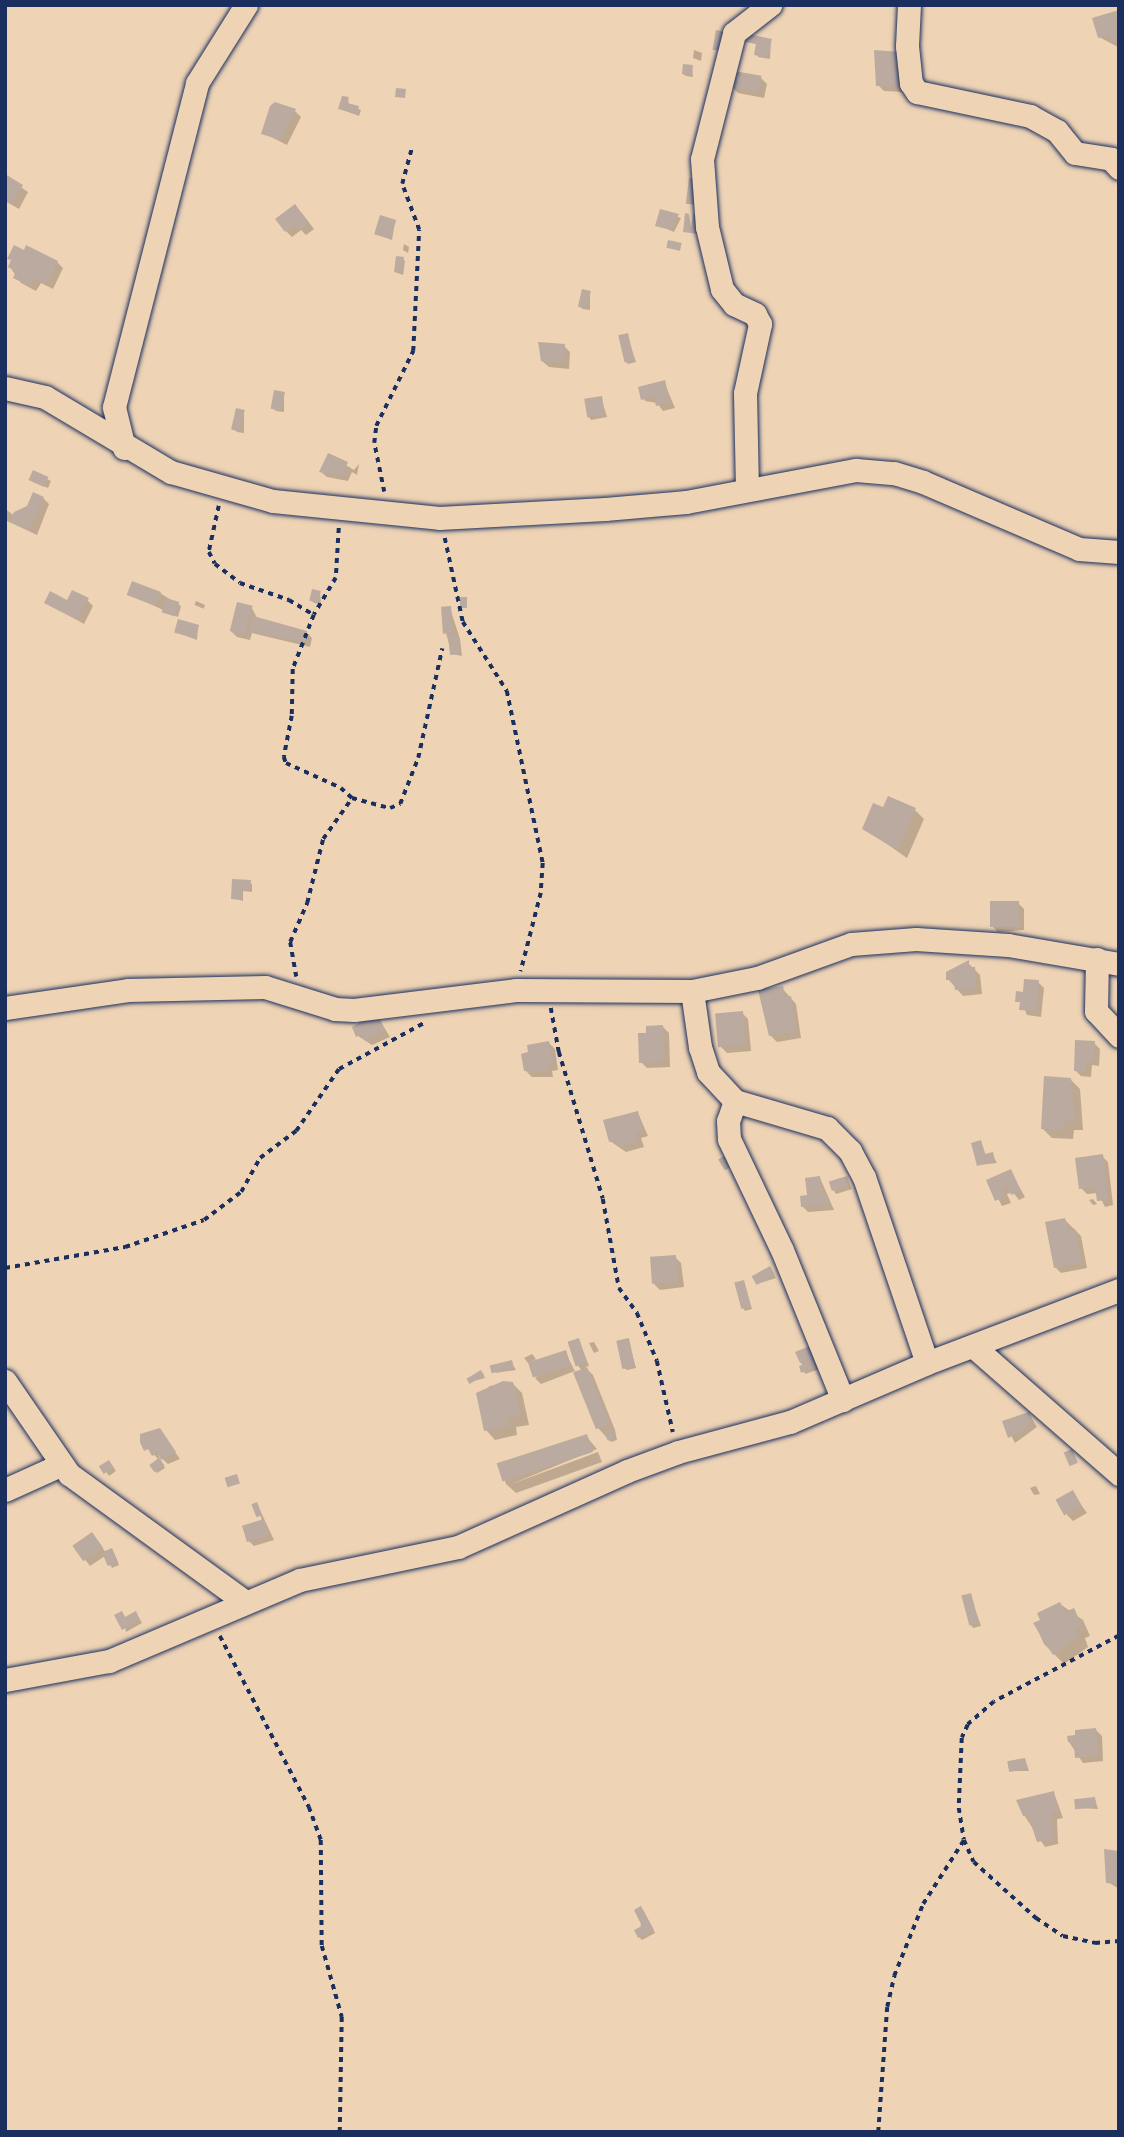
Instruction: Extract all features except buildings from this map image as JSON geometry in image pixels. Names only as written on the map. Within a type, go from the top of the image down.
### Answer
[{"type":"street","points":[[124,448],[114,420],[115,400],[197,83],[246,5]]},
{"type":"street","points":[[747,489],[745,393],[760,324],[755,314],[734,304],[722,289],[707,227],[702,159],[734,33],[769,5]]},
{"type":"street","points":[[909,5],[907,46],[911,83],[917,92],[1030,116],[1057,131],[1075,153],[1111,159],[1119,168]]},
{"type":"street","points":[[5,388],[44,397],[124,448],[171,472],[222,490],[339,509],[439,518],[686,502],[856,470],[894,473],[1067,545],[1119,552]]},
{"type":"street","points":[[5,1008],[128,990],[265,987],[313,1002],[354,1010],[516,990],[692,991],[757,978],[851,944],[916,939],[1008,945],[1108,962],[1096,1011],[1119,1036]]},
{"type":"street","points":[[692,991],[699,1047],[708,1072],[735,1101],[827,1128],[850,1151],[864,1177],[927,1363]]},
{"type":"street","points":[[735,1101],[728,1121],[729,1139],[782,1250],[843,1400]]},
{"type":"street","points":[[5,1679],[109,1661],[212,1619],[245,1602],[325,1573],[438,1554],[678,1452],[790,1422],[927,1363],[1119,1290]]},
{"type":"street","points":[[974,1347],[1119,1474]]},
{"type":"street","points":[[5,1381],[60,1465],[245,1602]]},
{"type":"street","points":[[5,1490],[60,1465]]},
{"type":"path","points":[[389,514],[373,443],[381,410],[396,391],[413,351],[419,230],[402,184],[412,146]]},
{"type":"path","points":[[222,490],[211,559],[240,583],[289,600],[314,615]]},
{"type":"path","points":[[339,509],[339,569],[314,615],[293,669],[292,716],[284,761],[352,798],[390,808],[403,799],[418,758],[442,649]]},
{"type":"path","points":[[439,518],[463,622],[507,691],[543,863],[541,893],[516,990]]},
{"type":"path","points":[[313,1002],[296,975],[290,942],[307,903],[323,839],[352,798]]},
{"type":"path","points":[[551,992],[559,1052],[603,1199],[619,1288],[637,1313],[657,1361],[678,1452]]},
{"type":"path","points":[[5,1268],[125,1247],[204,1220],[241,1192],[260,1158],[296,1131],[339,1069],[397,1041],[432,1017]]},
{"type":"path","points":[[212,1619],[309,1807],[321,1840],[322,1946],[342,2017],[340,2132]]},
{"type":"path","points":[[1119,1636],[994,1702],[968,1725],[962,1738],[959,1808],[964,1840],[974,1862],[1036,1918],[1063,1936],[1095,1942],[1119,1941]]},
{"type":"path","points":[[878,2132],[887,2007],[894,1976],[923,1904],[964,1840]]}]
